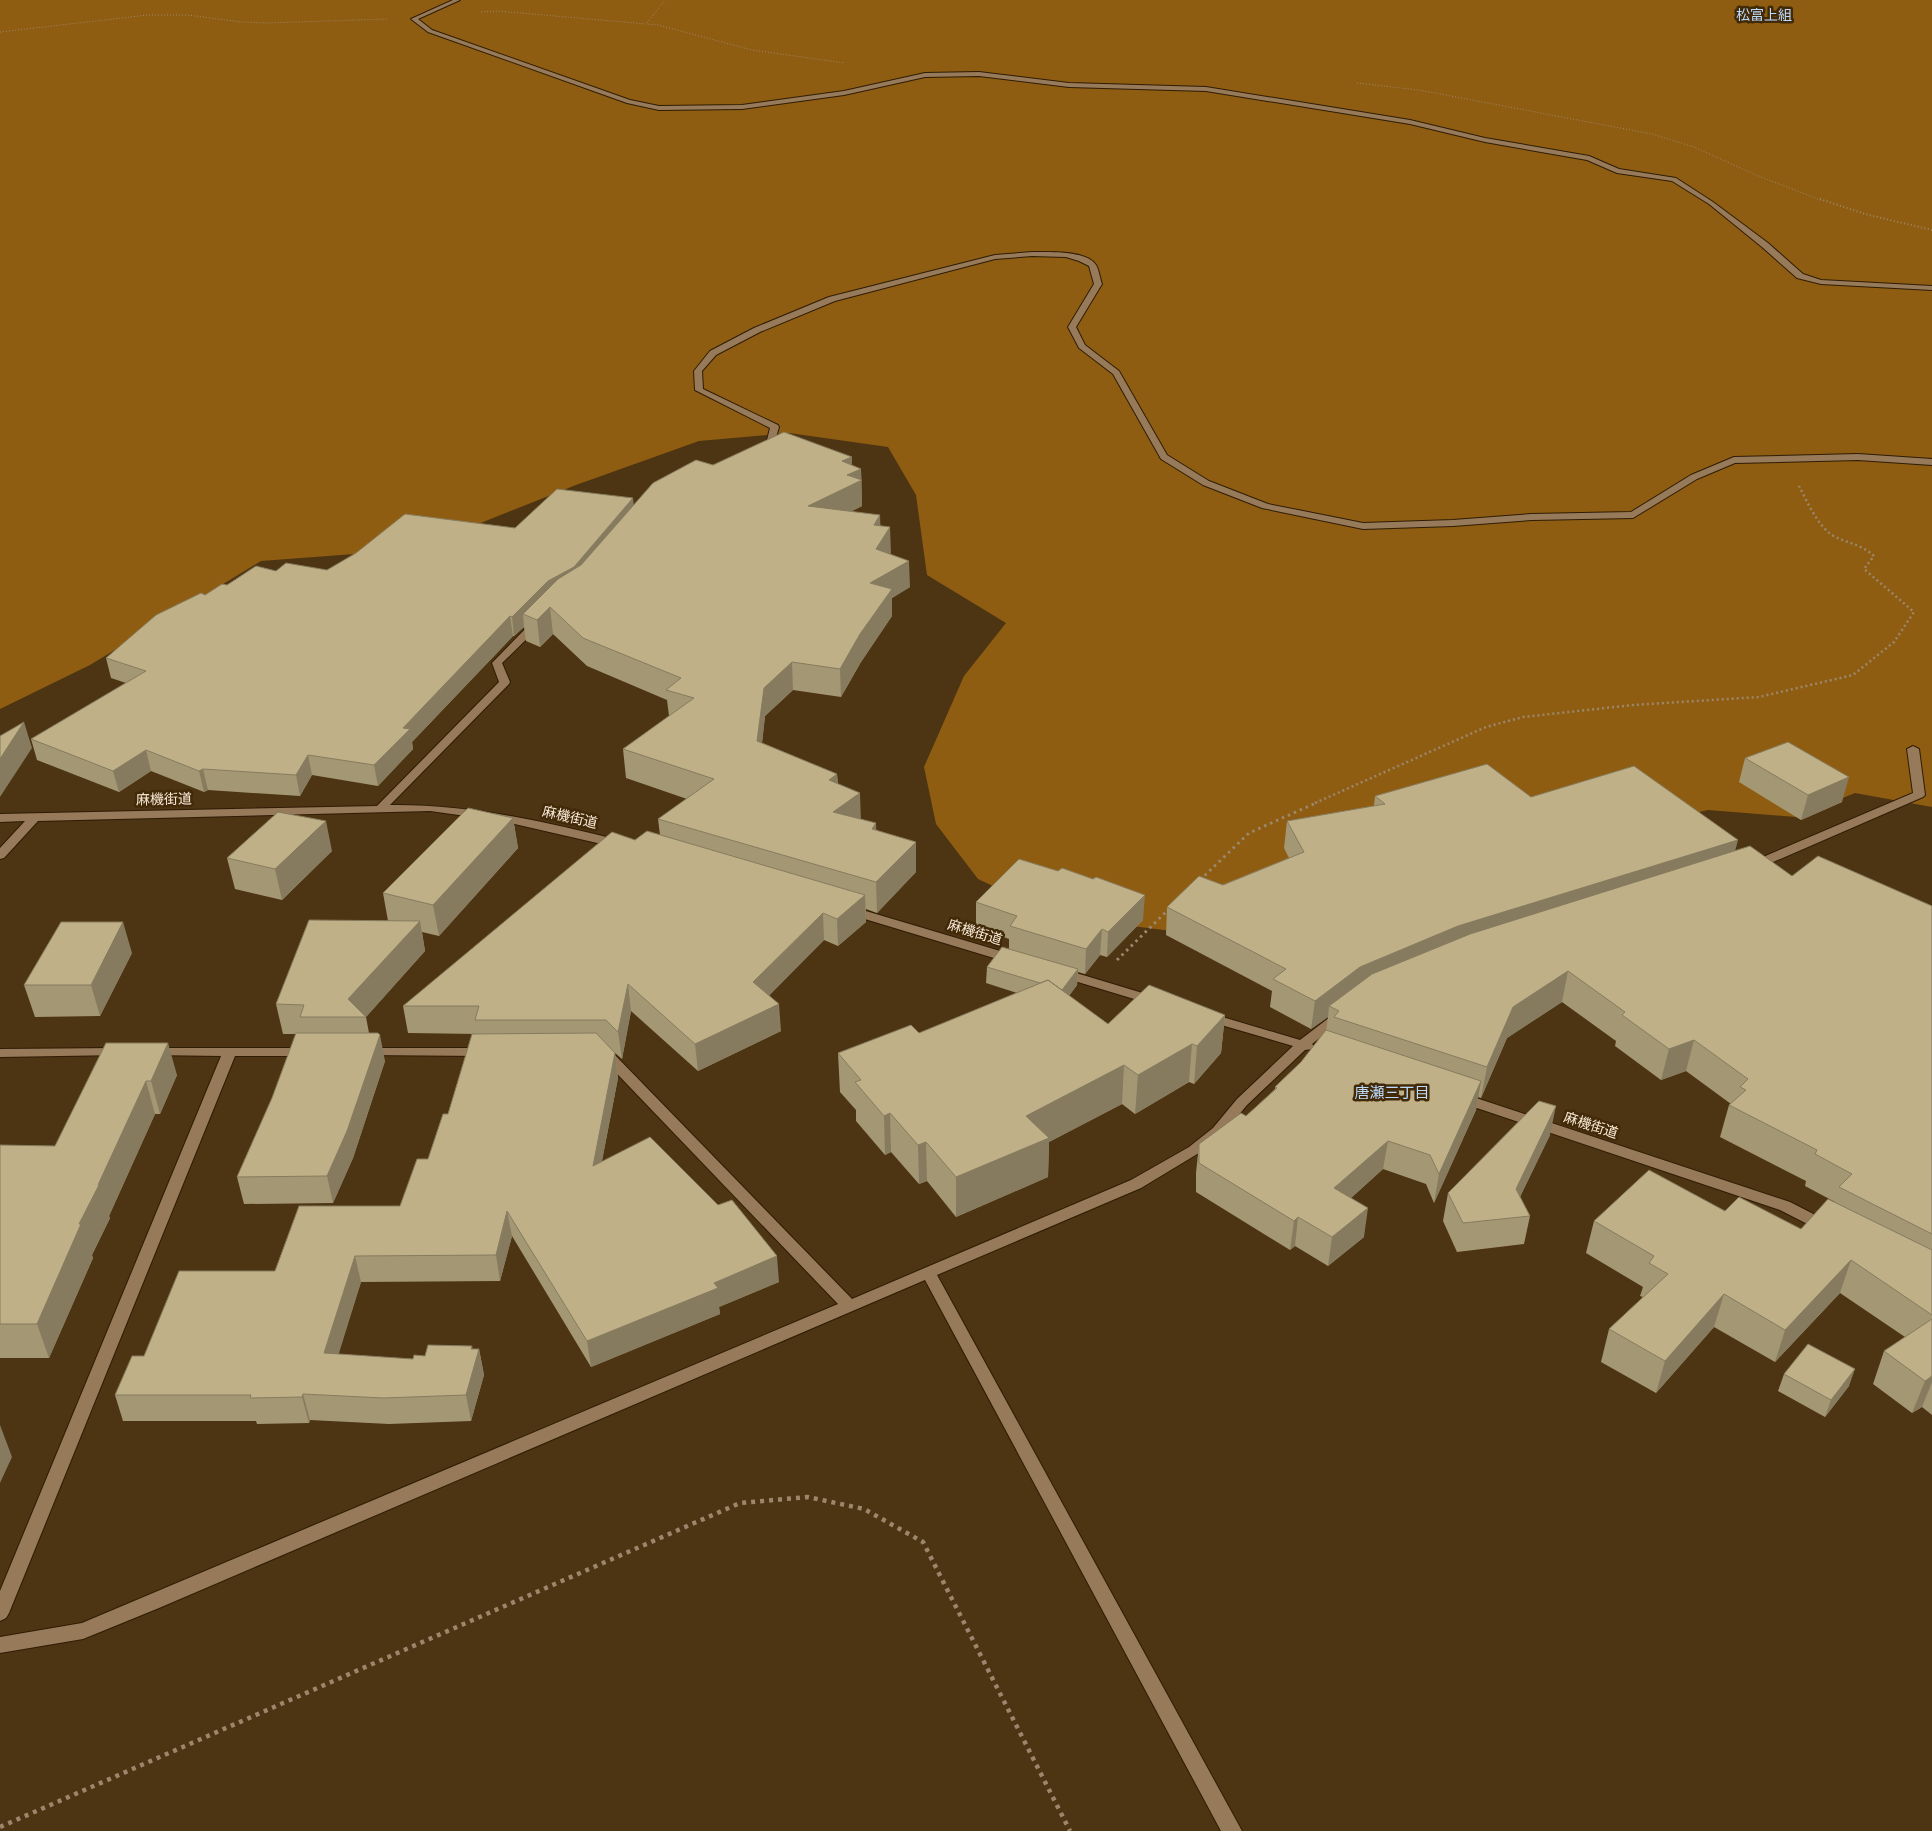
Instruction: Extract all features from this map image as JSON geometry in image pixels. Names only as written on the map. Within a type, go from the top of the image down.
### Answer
[{"type":"street","points":[[457,0],[414,19],[430,31],[628,102],[659,108],[742,107],[844,93],[925,75],[979,74],[1070,84],[1206,89],[1410,122],[1485,140],[1589,158],[1618,171],[1674,179],[1727,215],[1800,276],[1821,282],[1932,288]]},
{"type":"street","points":[[752,452],[770,446],[776,427],[699,390],[698,371],[713,353],[757,330],[832,299],[995,257],[1032,254],[1066,256],[1082,259],[1092,265],[1098,284],[1072,327],[1082,346],[1116,373],[1164,457],[1206,483],[1265,506],[1307,516],[1363,526],[1453,523],[1532,517],[1633,515],[1694,477],[1734,460],[1858,458],[1932,462]]},
{"type":"street","points":[[380,809],[505,682],[497,663],[543,616]]},
{"type":"street","points":[[1738,871],[1756,865],[1919,794],[1914,750]]},
{"type":"street","name":"麻機街道","points":[[0,818],[430,808],[502,816],[632,847]]},
{"type":"street","points":[[0,855],[36,817]]},
{"type":"street","name":"麻機街道","points":[[839,907],[1027,963]]},
{"type":"street","points":[[1046,968],[1169,1005]]},
{"type":"street","points":[[0,1645],[83,1631],[153,1603],[1136,1184],[1194,1150],[1218,1130],[1242,1102],[1302,1044],[1354,1006]]},
{"type":"street","points":[[1198,1014],[1321,1051]]},
{"type":"street","points":[[0,1613],[230,1052]]},
{"type":"street","points":[[0,1053],[319,1052]]},
{"type":"street","points":[[358,1052],[496,1052]]},
{"type":"street","points":[[594,1052],[604,1052],[849,1306]]},
{"type":"street","name":"麻機街道","points":[[1444,1092],[1785,1206],[1837,1232]]},
{"type":"street","points":[[928,1272],[1232,1831]]},
{"type":"path","points":[[647,24],[664,0]]},
{"type":"path","points":[[475,12],[498,11],[647,24],[752,50],[854,64]]},
{"type":"path","points":[[0,32],[148,15],[188,15],[241,22],[268,23],[357,18],[414,19]]},
{"type":"path","points":[[1200,880],[1249,832],[1486,727],[1523,717],[1550,714],[1633,705],[1759,697],[1853,675],[1894,642],[1914,612],[1864,569],[1874,556],[1863,546],[1831,534],[1811,507],[1799,486],[1791,483]]},
{"type":"path","points":[[1093,982],[1171,908]]},
{"type":"path","points":[[0,1827],[740,1503],[808,1498],[864,1509],[923,1542],[1070,1831]]},
{"type":"shaded area","points":[[0,0],[1932,0],[1932,807],[1855,793],[1796,817],[1708,810],[1623,829],[1204,935],[1059,917],[978,879],[936,824],[924,767],[964,676],[1006,623],[927,575],[916,495],[888,447],[789,433],[699,441],[576,485],[443,538],[368,553],[261,561],[90,665],[0,709]]},
{"type":"building","points":[[784,432],[852,457],[842,461],[861,469],[847,475],[862,480],[808,506],[880,515],[874,525],[890,527],[876,549],[909,561],[870,583],[892,589],[860,634],[840,669],[792,662],[764,688],[757,741],[837,774],[829,780],[860,793],[833,812],[876,823],[872,829],[916,842],[876,882],[658,819],[714,779],[623,749],[694,698],[666,690],[681,678],[583,638],[550,607],[537,620],[523,614],[558,579],[581,565],[653,483],[696,460],[713,465]]},
{"type":"building","points":[[557,489],[633,498],[574,567],[548,581],[512,617],[510,616],[403,728],[410,729],[374,765],[308,755],[296,775],[203,769],[199,771],[146,750],[113,771],[31,739],[146,671],[106,658],[156,615],[201,593],[205,595],[222,584],[227,585],[256,566],[276,571],[286,563],[327,570],[356,553],[405,514],[515,528]]},
{"type":"building","points":[[24,722],[0,759],[0,736]]},
{"type":"building","points":[[1788,742],[1849,777],[1808,795],[1745,758]]},
{"type":"building","points":[[1487,764],[1531,797],[1634,766],[1738,840],[1458,926],[1360,967],[1315,1001],[1273,979],[1286,969],[1167,907],[1199,876],[1223,885],[1304,852],[1287,821],[1385,804],[1375,796]]},
{"type":"building","points":[[468,808],[513,818],[433,905],[383,893]]},
{"type":"building","points":[[278,812],[326,821],[275,869],[227,858]]},
{"type":"building","points":[[647,831],[865,895],[837,919],[823,913],[753,982],[779,1004],[695,1044],[628,984],[618,1032],[606,1020],[475,1020],[479,1006],[403,1006],[612,832],[635,840]]},
{"type":"building","points":[[1750,846],[1792,876],[1818,856],[1932,906],[1932,1234],[1839,1187],[1852,1174],[1815,1154],[1817,1150],[1729,1105],[1746,1090],[1740,1087],[1748,1079],[1694,1040],[1669,1049],[1622,1015],[1625,1012],[1568,971],[1513,1007],[1487,1067],[1334,1017],[1339,1011],[1329,1006],[1372,974],[1470,934]]},
{"type":"building","points":[[1019,859],[1058,871],[1062,868],[1093,879],[1096,877],[1145,895],[1108,932],[1102,929],[1086,949],[1010,926],[1017,916],[976,902]]},
{"type":"building","points":[[309,920],[420,921],[348,999],[366,1017],[300,1017],[304,1005],[276,1004]]},
{"type":"building","points":[[61,922],[123,922],[91,985],[24,985]]},
{"type":"building","points":[[1002,947],[1078,969],[1062,990],[1048,980],[1040,983],[987,967]]},
{"type":"building","points":[[1048,980],[1108,1024],[1149,985],[1225,1015],[1197,1046],[1192,1044],[1138,1075],[1124,1065],[1026,1116],[1049,1138],[956,1177],[926,1142],[918,1145],[890,1113],[884,1116],[855,1082],[861,1080],[838,1053],[911,1025],[919,1033]]},
{"type":"building","points":[[1326,1030],[1481,1081],[1439,1174],[1430,1155],[1388,1141],[1334,1188],[1368,1208],[1332,1237],[1298,1217],[1294,1221],[1199,1163],[1199,1144],[1241,1113],[1246,1116],[1277,1088],[1275,1087],[1301,1062]]},
{"type":"building","points":[[296,1033],[378,1033],[380,1035],[347,1131],[327,1176],[237,1177],[272,1098]]},
{"type":"building","points":[[596,1033],[615,1053],[593,1166],[650,1137],[718,1205],[732,1200],[777,1256],[714,1283],[718,1288],[587,1341],[507,1211],[496,1255],[355,1256],[324,1353],[413,1359],[414,1355],[425,1356],[428,1345],[472,1346],[471,1349],[479,1349],[466,1395],[383,1398],[303,1394],[302,1397],[250,1398],[251,1395],[115,1395],[132,1356],[144,1356],[179,1271],[275,1271],[299,1206],[400,1206],[417,1159],[428,1159],[443,1114],[448,1114],[472,1034]]},
{"type":"building","points":[[106,1043],[168,1043],[151,1081],[146,1081],[99,1185],[79,1224],[81,1224],[37,1324],[0,1324],[0,1145],[55,1146]]},
{"type":"building","points":[[1539,1101],[1556,1106],[1516,1189],[1530,1216],[1463,1223],[1448,1193]]},
{"type":"building","points":[[1649,1170],[1725,1211],[1739,1197],[1801,1229],[1828,1199],[1932,1250],[1932,1315],[1851,1260],[1785,1330],[1724,1294],[1665,1361],[1609,1329],[1668,1274],[1649,1263],[1654,1256],[1594,1221]]},
{"type":"building","points":[[1932,1319],[1932,1376],[1925,1381],[1884,1351]]},
{"type":"building","points":[[1808,1344],[1855,1369],[1831,1400],[1784,1374]]},
{"type":"district","name":"松富上組","points":[[1764,15]]},
{"type":"district","name":"唐瀬三丁目","points":[[1392,1093]]}]
